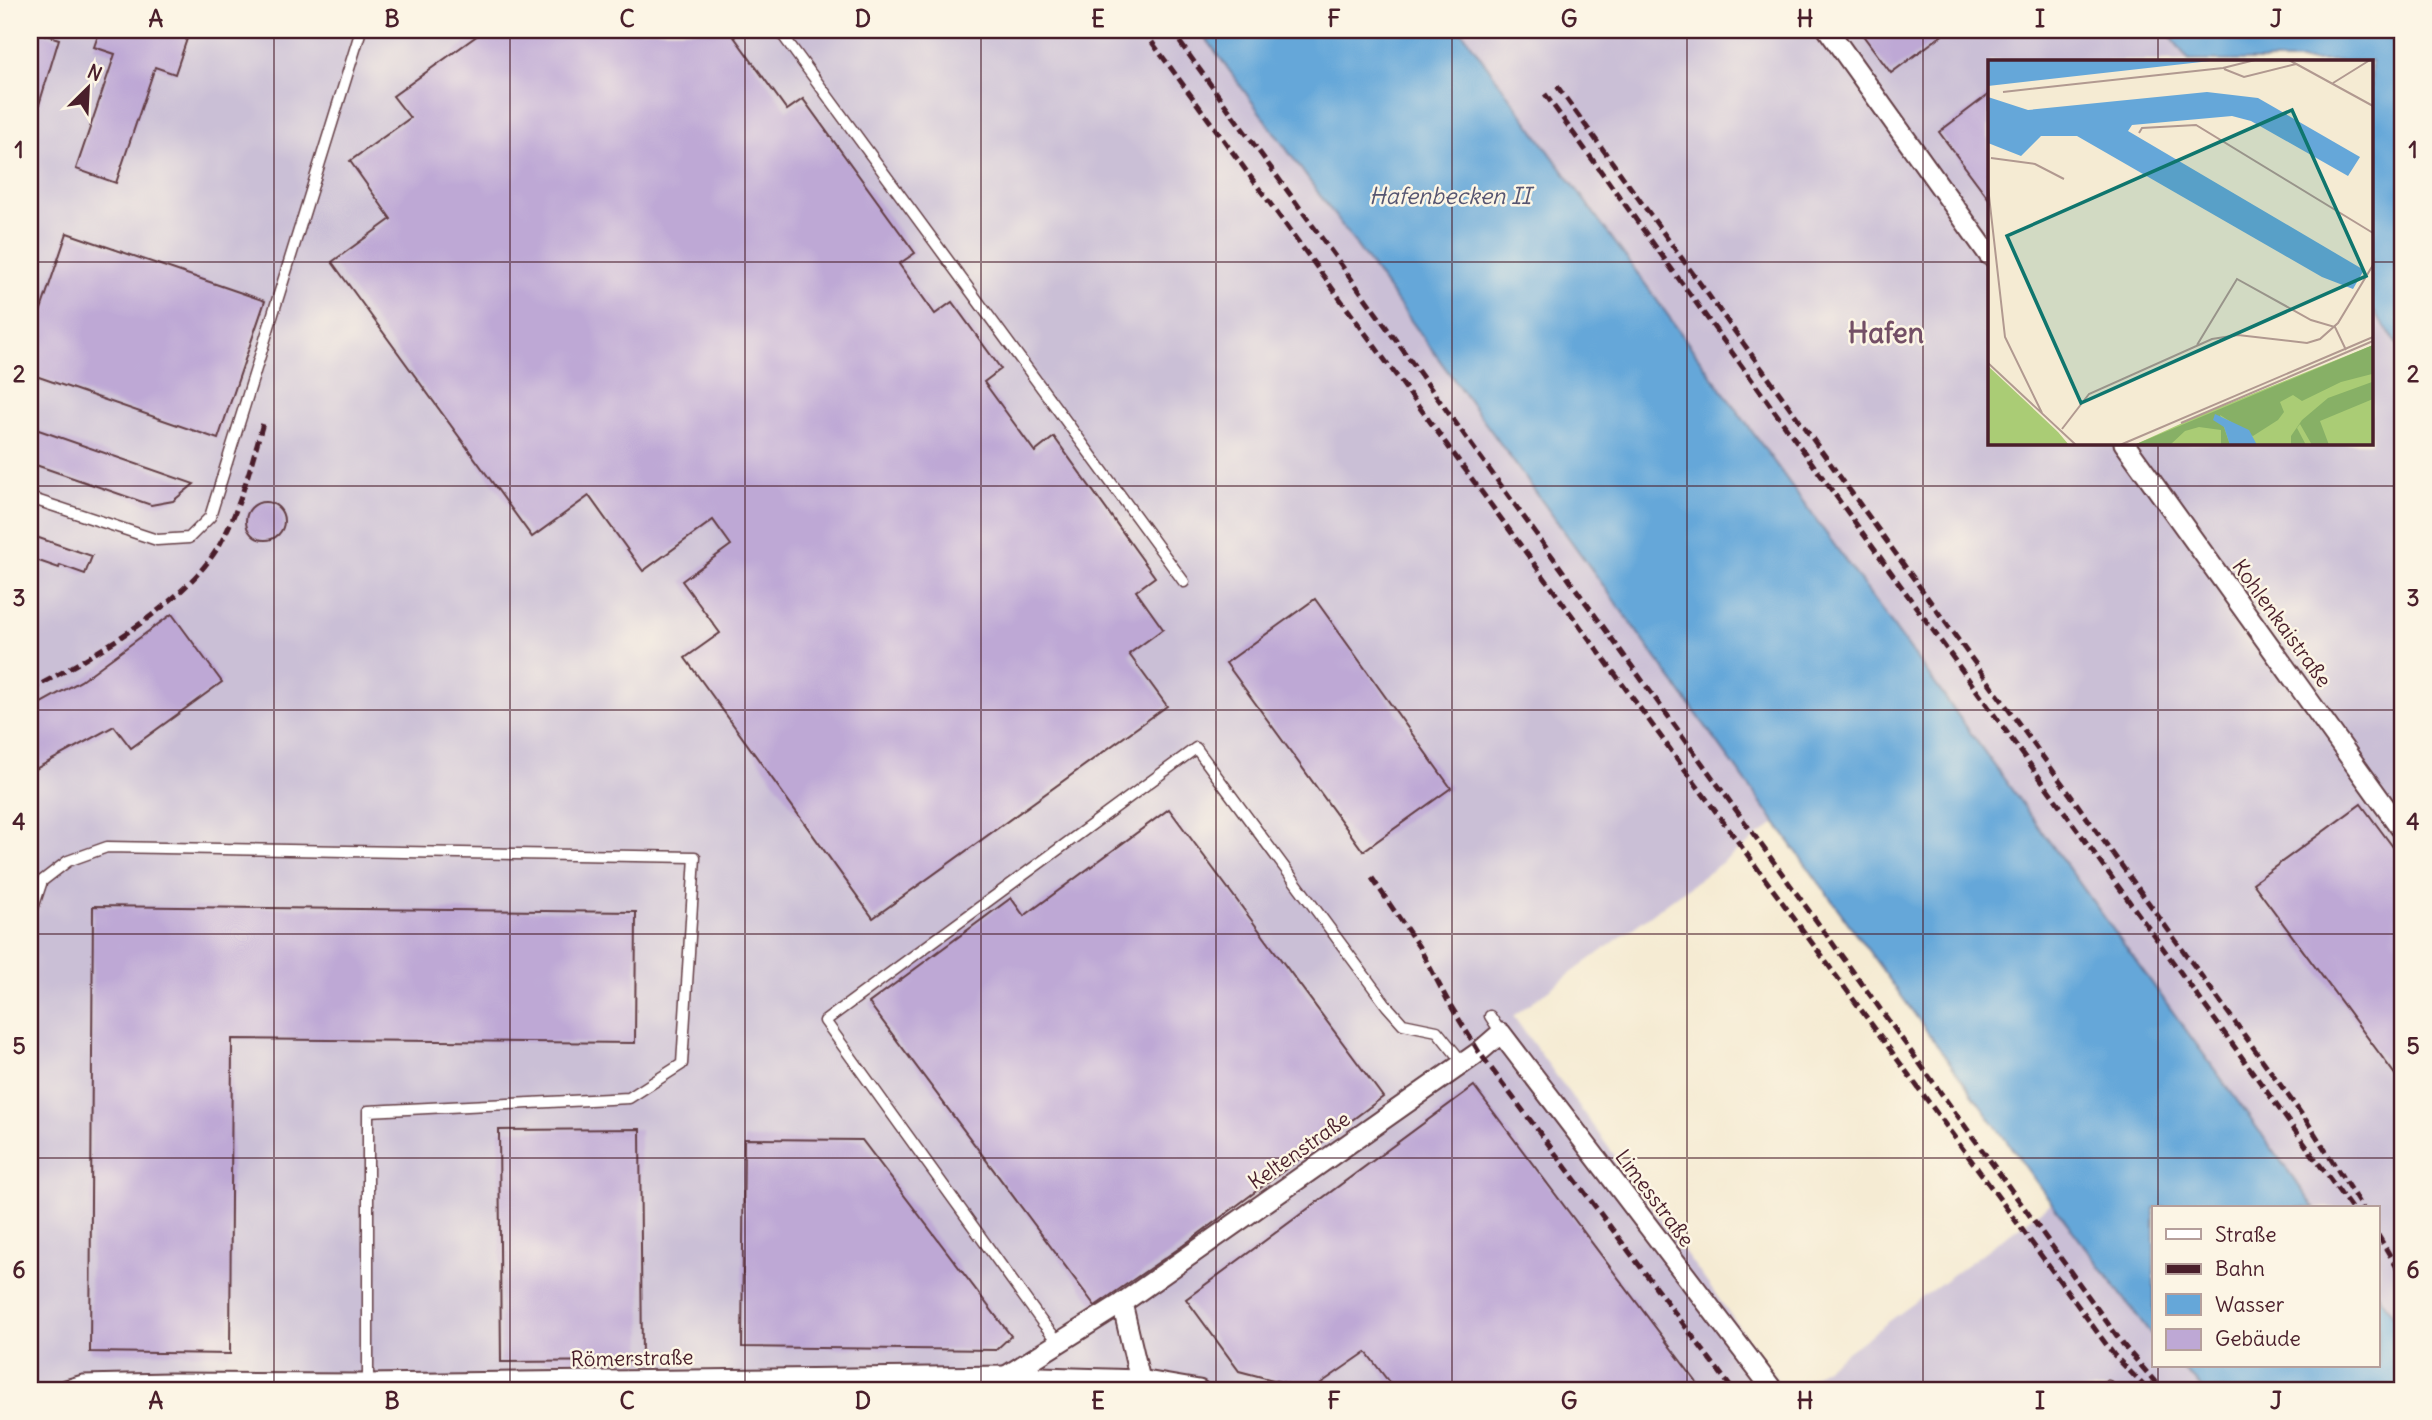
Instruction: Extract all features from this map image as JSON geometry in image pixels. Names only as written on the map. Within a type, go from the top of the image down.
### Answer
[{"type":"street","points":[[1828,30],[1988,254]]},
{"type":"street","name":"Kohlenkaistraße","points":[[2125,444],[2402,830]]},
{"type":"street","name":"Keltenstraße","points":[[1006,1376],[1122,1303],[1502,1033]]},
{"type":"street","name":"Limesstraße","points":[[1502,1033],[1773,1390]]},
{"type":"street","points":[[1122,1303],[1140,1380]]},
{"type":"street","name":"Römerstraße","points":[[66,1390],[83,1385],[168,1387],[1006,1376],[1140,1380],[1199,1390]]},
{"type":"lane","points":[[30,498],[158,540],[188,538],[210,517],[361,30]]},
{"type":"lane","points":[[779,30],[1184,582]]},
{"type":"lane","points":[[1059,1342],[825,1021],[1196,748],[1387,1006],[1403,1024],[1437,1031],[1463,1063]]},
{"type":"lane","points":[[30,917],[42,881],[68,861],[107,847],[695,857],[682,1064],[629,1098],[368,1111],[368,1384]]},
{"type":"lane","points":[[1490,1016],[1502,1033]]},
{"type":"shaded area","points":[[30,30],[2402,30],[2402,1390],[1795,1390],[2117,1155],[1833,781],[1513,1016],[1785,1390],[30,1390]]},
{"type":"water","name":"Hafenbecken II","points":[[1200,30],[1461,30],[2314,1206],[2152,1206],[2152,1335],[2048,1198]]},
{"type":"water","points":[[2166,30],[2385,30],[2402,54],[2402,350],[2372,309],[2372,60],[2188,60]]},
{"type":"water","points":[[2380,1297],[2402,1328],[2402,1390],[2204,1390],[2182,1368],[2380,1368]]},
{"type":"building","points":[[30,30],[59,39],[34,121],[30,120]]},
{"type":"building","points":[[100,30],[190,30],[175,74],[155,67],[116,183],[76,169],[115,54],[94,47]]},
{"type":"building","points":[[485,30],[729,30],[787,110],[803,99],[915,253],[899,264],[935,314],[952,302],[1001,369],[984,382],[1035,452],[1054,437],[1155,577],[1136,591],[1163,629],[1129,654],[1167,706],[873,918],[685,658],[720,633],[682,581],[731,545],[713,520],[643,571],[589,496],[532,537],[332,262],[391,219],[350,161],[410,118],[393,96]]},
{"type":"building","points":[[1859,30],[1949,30],[1891,73]]},
{"type":"building","points":[[1988,95],[1988,198],[1939,132]]},
{"type":"building","points":[[67,233],[265,301],[218,439],[30,374],[30,342]]},
{"type":"building","points":[[30,427],[194,484],[173,501],[151,505],[30,463]]},
{"type":"building","points":[[265,502],[279,507],[284,521],[279,535],[265,540],[251,535],[246,521],[251,507]]},
{"type":"building","points":[[30,535],[92,556],[85,574],[30,558]]},
{"type":"building","points":[[1315,599],[1451,788],[1363,851],[1226,663]]},
{"type":"building","points":[[172,614],[222,682],[131,748],[114,726],[30,772],[30,709],[81,681]]},
{"type":"building","points":[[2361,804],[2402,859],[2402,1084],[2253,883]]},
{"type":"building","points":[[1169,809],[1383,1097],[1181,1247],[1095,1306],[869,1003],[1011,898],[1024,916]]},
{"type":"building","points":[[93,906],[636,912],[635,1043],[232,1039],[230,1354],[90,1352]]},
{"type":"building","points":[[1474,1086],[1698,1384],[1690,1390],[1395,1390],[1366,1352],[1311,1390],[1239,1371],[1186,1299]]},
{"type":"building","points":[[640,1129],[642,1361],[501,1362],[499,1130]]},
{"type":"building","points":[[744,1139],[862,1140],[1011,1336],[996,1350],[742,1347]]},
{"type":"railway","points":[[1143,30],[2114,1355],[2148,1390]]},
{"type":"railway","points":[[1171,30],[2125,1347],[2162,1390]]},
{"type":"railway","points":[[1557,86],[2308,1123],[2361,1206]]},
{"type":"railway","points":[[1545,94],[2350,1206]]},
{"type":"railway","points":[[30,690],[135,627],[184,588],[204,566],[220,544],[234,515],[263,423]]},
{"type":"railway","points":[[1372,878],[1419,947],[1479,1052],[1733,1390]]},
{"type":"railway","points":[[2380,1238],[2402,1276]]},
{"type":"district","name":"Hafen","points":[[1886,333]]}]
